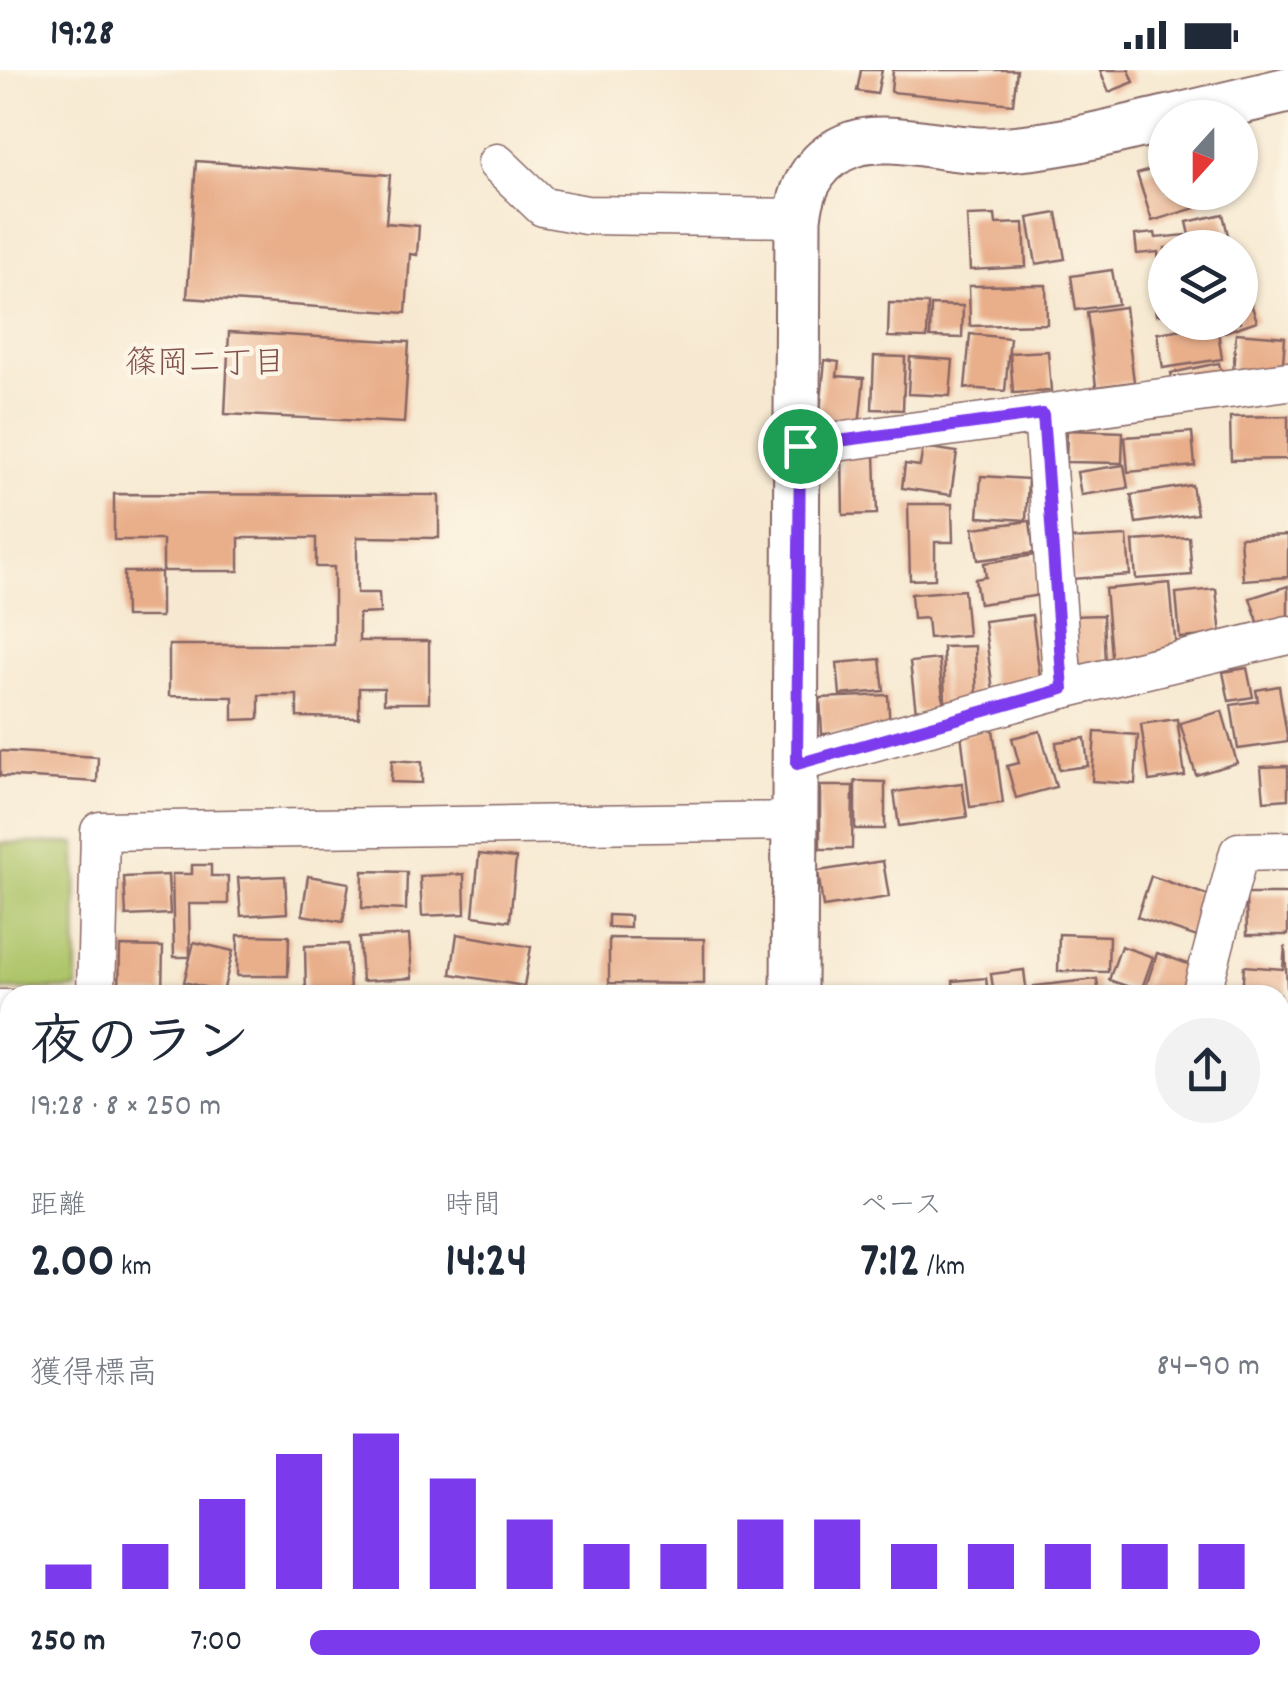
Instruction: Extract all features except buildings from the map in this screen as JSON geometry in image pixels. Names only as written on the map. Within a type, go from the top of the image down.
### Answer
[{"type":"street","points":[[1245,100],[1288,90]]},
{"type":"street","points":[[794,985],[800,446],[798,218],[809,181],[822,159],[864,140],[984,150],[1094,136],[1148,123]]},
{"type":"street","points":[[498,163],[544,207],[558,210],[586,215],[798,218]]},
{"type":"street","points":[[800,446],[1288,380]]},
{"type":"street","points":[[1043,414],[1063,689]]},
{"type":"street","points":[[797,764],[1063,689],[1288,635]]},
{"type":"street","points":[[96,985],[100,832],[798,821]]},
{"type":"street","points":[[1203,985],[1239,852],[1288,851]]},
{"type":"green space","points":[[0,843],[76,843],[77,985],[0,985]]},
{"type":"district","name":"篠岡二丁目","points":[[205,366]]},
{"type":"route","points":[[1043,414],[1063,689],[797,764],[800,446],[1043,414]]}]
